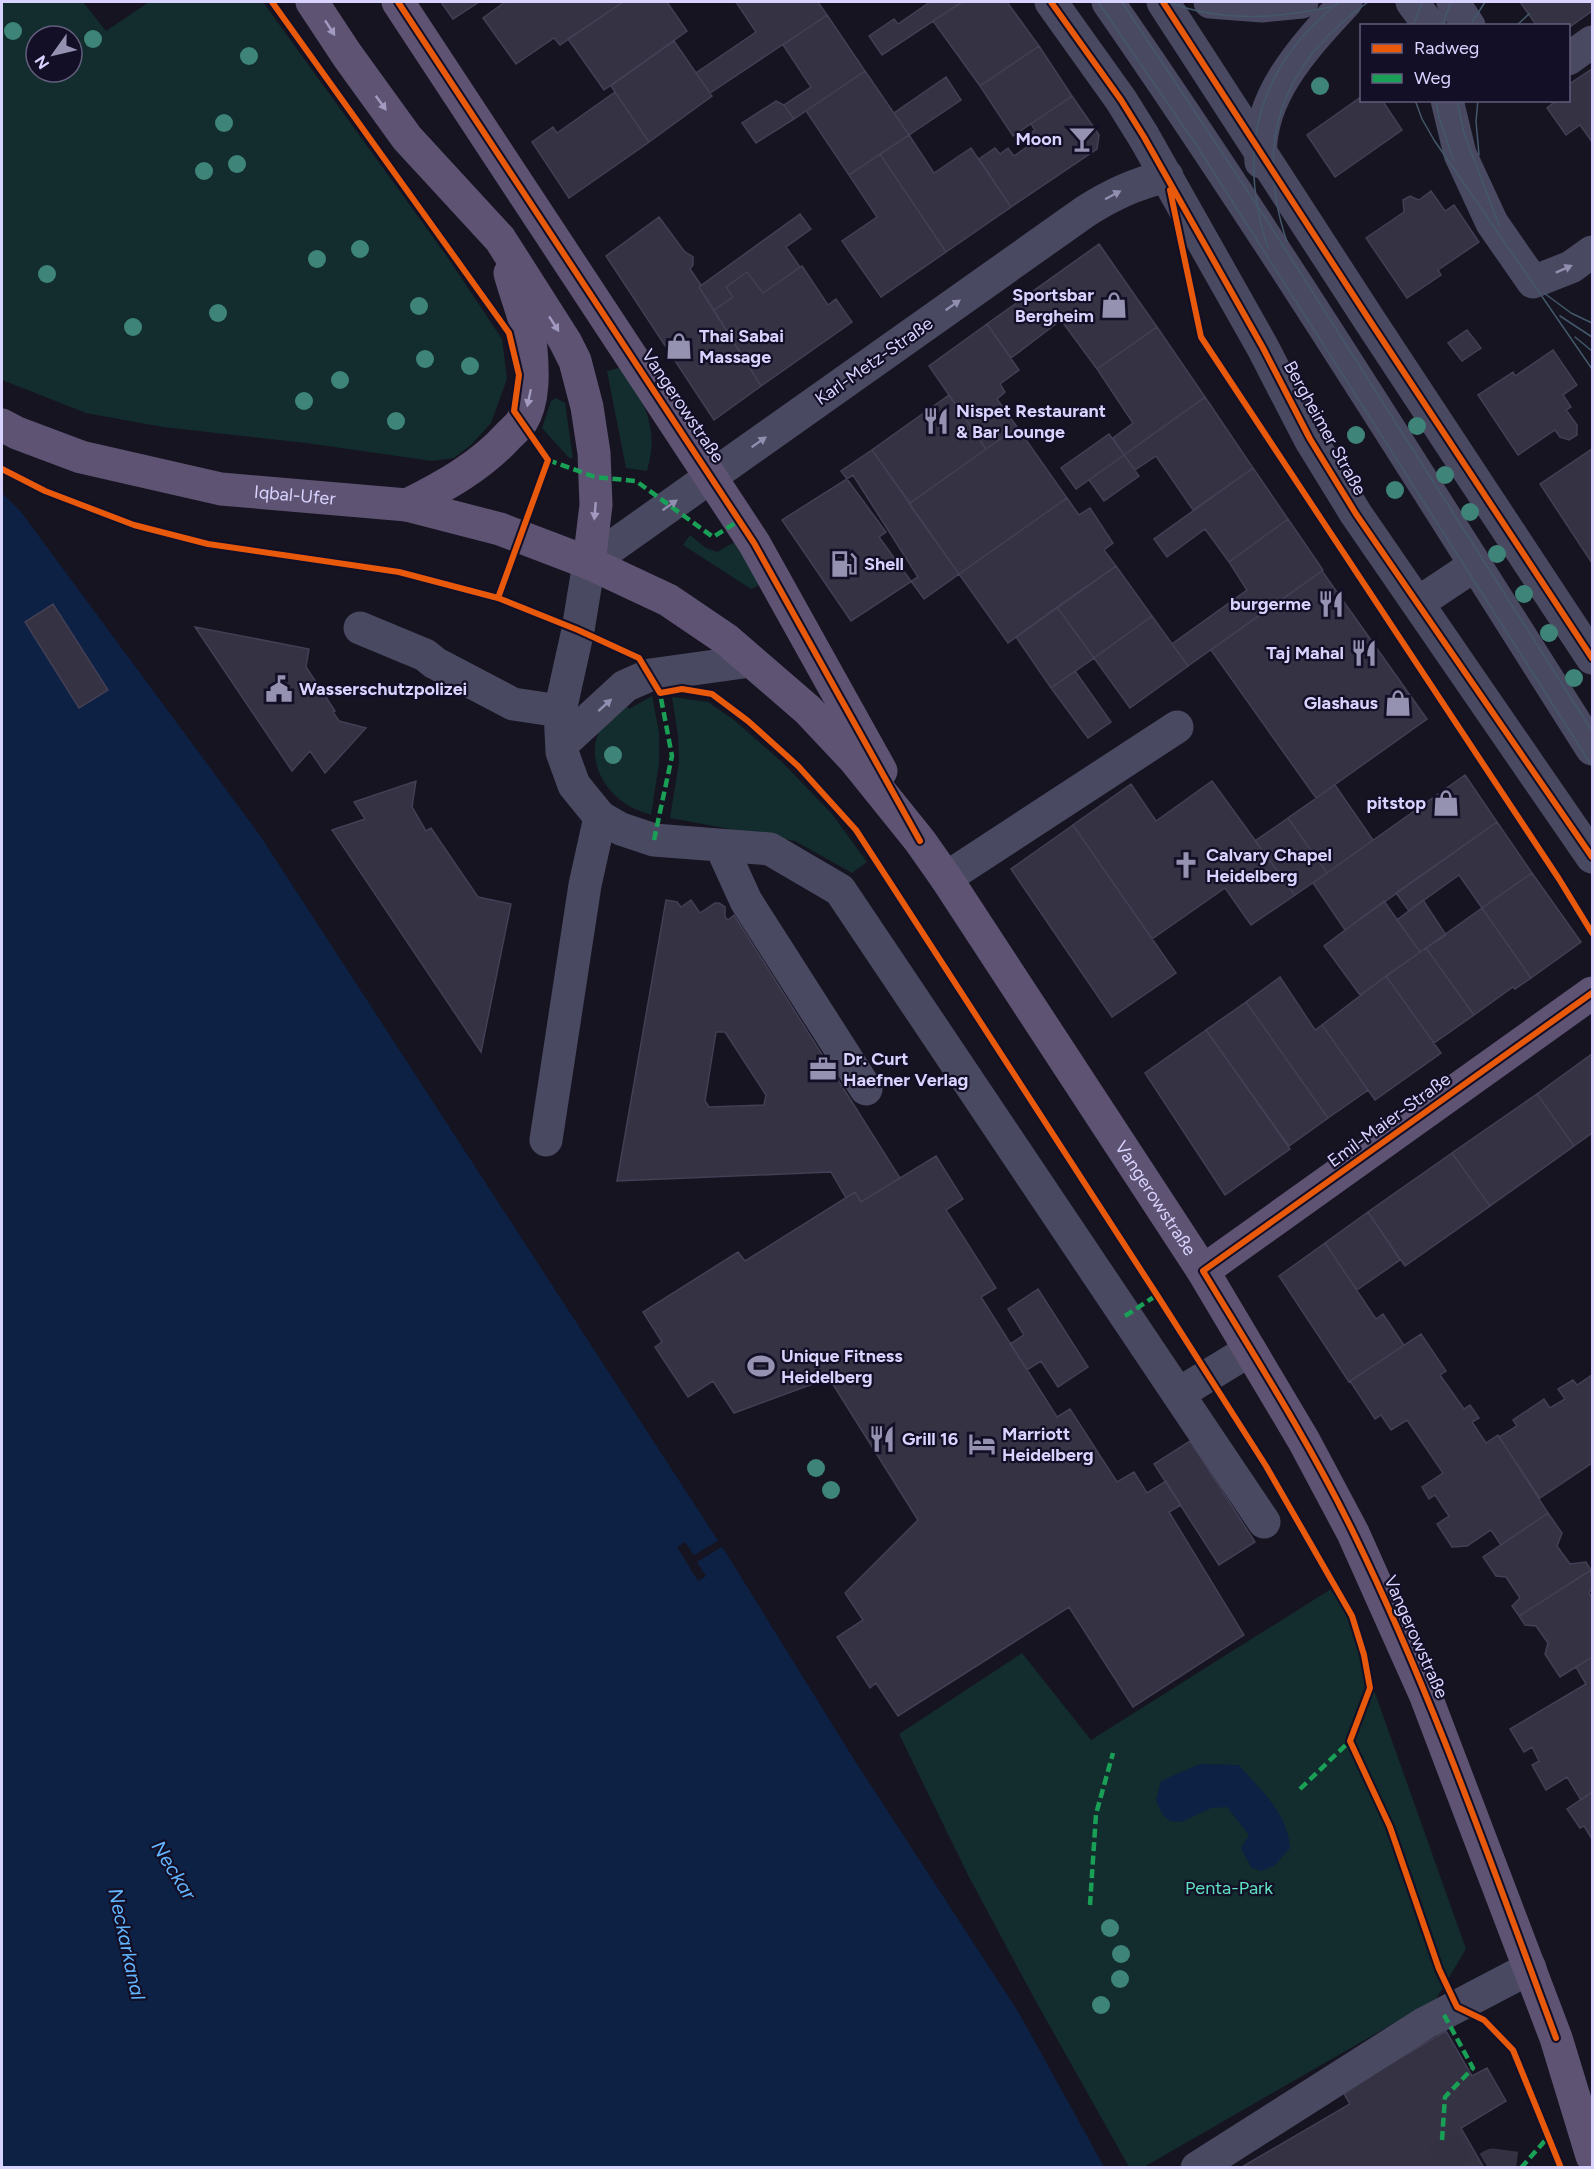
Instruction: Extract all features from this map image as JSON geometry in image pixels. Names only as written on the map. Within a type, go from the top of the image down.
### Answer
[{"type":"main road","points":[[312,2],[407,138],[500,239],[565,341],[575,361],[587,407],[594,453],[596,505],[589,563]]},
{"type":"main road","name":"Vangerowstraße","points":[[398,2],[754,543],[920,841]]},
{"type":"main road","points":[[407,505],[444,486],[478,464],[501,445],[522,421],[529,401],[532,379],[531,347],[500,239]]},
{"type":"main road","name":"Iqbal-Ufer","points":[[2,425],[26,437],[81,457],[221,489],[407,505],[500,529],[589,563]]},
{"type":"main road","name":"Vangerowstraße","points":[[589,563],[668,600],[727,640],[816,718],[854,759],[920,841],[946,878],[1203,1271],[1304,1442],[1353,1533],[1393,1620],[1425,1694],[1530,1968],[1556,2038],[1593,2156]]},
{"type":"main road","name":"Emil-Maier-Straße","points":[[1203,1271],[1593,993]]},
{"type":"main road","name":"Vangerowstraße","points":[[1556,2038],[1593,2108]]},
{"type":"street","name":"Bergheimer Straße","points":[[1051,2],[1121,100],[1167,176],[1263,348],[1310,439],[1356,514],[1593,857]]},
{"type":"street","points":[[1108,2],[1172,94],[1292,278],[1593,749]]},
{"type":"street","points":[[1163,2],[1593,658]]},
{"type":"street","points":[[1210,2],[1262,6],[1302,2]]},
{"type":"street","points":[[1292,278],[1278,248],[1269,214],[1260,153],[1265,118],[1287,72],[1304,49],[1346,2]]},
{"type":"street","points":[[1412,2],[1428,24]]},
{"type":"street","points":[[1453,2],[1468,24]]},
{"type":"street","points":[[1570,58],[1593,42]]},
{"type":"street","points":[[1447,102],[1460,154],[1472,182],[1492,223],[1533,282],[1571,267],[1593,252]]},
{"type":"street","name":"Karl-Metz-Straße","points":[[589,563],[1086,211],[1114,193],[1139,183],[1167,176]]},
{"type":"street","points":[[589,563],[578,630],[560,711],[562,752],[574,785],[600,816],[621,829],[654,840],[770,849],[840,890],[1264,1522]]},
{"type":"street","points":[[1418,603],[1475,565]]},
{"type":"street","points":[[360,628],[425,655],[435,663],[513,704],[560,711]]},
{"type":"street","points":[[562,744],[625,686],[650,675],[751,661]]},
{"type":"street","points":[[946,878],[1177,727]]},
{"type":"street","points":[[546,1140],[585,885],[600,816]]},
{"type":"street","points":[[721,846],[746,901],[866,1089]]},
{"type":"street","points":[[1178,1394],[1250,1350]]},
{"type":"street","points":[[1197,2168],[1425,2023],[1530,1968]]},
{"type":"green space","points":[[2,2],[83,2],[106,31],[149,2],[263,2],[446,255],[502,339],[507,379],[491,423],[471,445],[454,458],[432,461],[306,443],[163,427],[86,413],[2,380]]},
{"type":"green space","points":[[622,367],[643,404],[651,428],[651,455],[647,471],[626,468],[607,371]]},
{"type":"green space","points":[[556,398],[565,403],[573,458],[569,458],[542,428],[551,401]]},
{"type":"green space","points":[[690,535],[706,548],[717,552],[736,541],[759,581],[758,586],[751,589],[683,545]]},
{"type":"green space","points":[[652,696],[659,732],[659,764],[651,815],[629,806],[611,791],[599,772],[595,750],[601,727],[609,718],[625,704],[629,709]]},
{"type":"green space","points":[[672,697],[708,702],[734,720],[782,762],[832,814],[867,862],[852,873],[795,841],[670,818],[679,762]]},
{"type":"green space","name":"Penta-Park","points":[[1331,1589],[1348,1617],[1466,1949],[1436,1999],[1144,2167],[1129,2167],[969,1877],[899,1734],[1022,1653],[1091,1740]]},
{"type":"water","points":[[2,493],[21,512],[259,834],[728,1556],[855,1761],[1019,2013],[1104,2167],[2,2167]]},
{"type":"water","points":[[1200,1764],[1239,1765],[1272,1803],[1284,1824],[1290,1848],[1274,1866],[1261,1871],[1251,1867],[1241,1848],[1249,1835],[1227,1807],[1211,1808],[1182,1822],[1170,1821],[1162,1814],[1156,1800],[1161,1781]]},
{"type":"pier","points":[[721,1539],[725,1545],[697,1562],[706,1576],[698,1581],[677,1547],[685,1542],[694,1555]]},
{"type":"building","points":[[441,2],[479,2],[453,19]]},
{"type":"building","points":[[505,2],[623,2],[560,45],[554,38],[516,64],[483,18]]},
{"type":"building","points":[[623,2],[667,2],[687,31],[604,90],[568,39]]},
{"type":"building","points":[[736,2],[818,2],[827,15],[710,93],[696,73],[756,32]]},
{"type":"building","points":[[930,2],[962,2],[882,55],[869,36],[894,19],[898,24]]},
{"type":"building","points":[[962,2],[1007,2],[1039,46],[980,86],[933,21]]},
{"type":"building","points":[[1520,2],[1592,2],[1592,11],[1570,27],[1570,24],[1536,24]]},
{"type":"building","points":[[827,15],[865,71],[794,119],[784,105],[811,87],[783,45]]},
{"type":"building","points":[[674,41],[712,96],[649,142],[611,86]]},
{"type":"building","points":[[1039,46],[1072,96],[1013,136],[980,86]]},
{"type":"building","points":[[1592,69],[1592,142],[1580,125],[1566,135],[1547,108],[1554,102],[1570,102],[1570,84]]},
{"type":"building","points":[[865,71],[909,135],[849,175],[806,111]]},
{"type":"building","points":[[946,77],[961,100],[909,135],[894,113]]},
{"type":"building","points":[[615,92],[649,142],[569,198],[532,142],[553,127],[557,133]]},
{"type":"building","points":[[1072,96],[1099,135],[1097,149],[1011,207],[979,159],[995,148],[1000,154],[1008,148],[1014,156],[1034,142],[1029,134],[1035,130],[1031,124]]},
{"type":"building","points":[[1360,98],[1360,102],[1383,102],[1402,130],[1335,177],[1307,135]]},
{"type":"building","points":[[776,101],[784,105],[794,119],[756,143],[742,123]]},
{"type":"building","points":[[909,135],[934,173],[971,148],[1011,207],[946,252],[880,154]]},
{"type":"building","points":[[880,154],[946,252],[881,297],[842,241],[877,217],[849,175]]},
{"type":"building","points":[[1431,191],[1445,211],[1454,205],[1479,242],[1438,270],[1441,275],[1407,298],[1366,238],[1404,212],[1403,200],[1410,196],[1419,200]]},
{"type":"building","points":[[800,214],[811,229],[786,247],[800,267],[763,293],[747,272],[726,287],[733,297],[714,310],[699,287]]},
{"type":"building","points":[[659,217],[684,251],[693,257],[693,265],[690,269],[701,285],[699,287],[761,386],[714,420],[606,256]]},
{"type":"building","points":[[1099,244],[1157,327],[1097,369],[1061,320],[1011,358],[987,324]]},
{"type":"building","points":[[802,266],[828,305],[836,299],[852,322],[761,386],[714,310],[733,297],[726,287],[747,272],[763,293]]},
{"type":"building","points":[[987,324],[1019,370],[1000,384],[1005,392],[997,399],[1017,427],[986,449],[929,366]]},
{"type":"building","points":[[1157,327],[1205,397],[1124,455],[1113,438],[1133,423],[1097,369]]},
{"type":"building","points":[[1467,330],[1481,348],[1462,361],[1448,343]]},
{"type":"building","points":[[1553,350],[1577,385],[1563,395],[1571,407],[1566,410],[1577,425],[1577,435],[1569,440],[1560,437],[1555,430],[1518,455],[1478,395],[1513,372],[1515,376]]},
{"type":"building","points":[[949,395],[986,449],[910,503],[872,450]]},
{"type":"building","points":[[1205,397],[1253,468],[1193,510],[1156,456],[1135,470],[1124,455]]},
{"type":"building","points":[[1017,427],[1067,498],[959,574],[909,504]]},
{"type":"building","points":[[1109,434],[1124,455],[1076,489],[1061,468]]},
{"type":"building","points":[[1592,449],[1592,563],[1540,484]]},
{"type":"building","points":[[872,450],[959,574],[924,599],[879,537],[886,532],[841,471]]},
{"type":"building","points":[[1124,455],[1139,476],[1104,501],[1089,480]]},
{"type":"building","points":[[1253,468],[1288,519],[1229,562],[1205,529],[1167,557],[1154,539]]},
{"type":"building","points":[[853,475],[918,577],[851,621],[782,520]]},
{"type":"building","points":[[1067,498],[1079,515],[1090,508],[1113,543],[1104,550],[1116,566],[1008,643],[959,574]]},
{"type":"building","points":[[1288,519],[1323,570],[1188,666],[1172,644],[1247,590],[1229,562]]},
{"type":"building","points":[[1116,566],[1152,616],[1094,658],[1057,607]]},
{"type":"building","points":[[1322,571],[1427,719],[1316,798],[1211,650]]},
{"type":"building","points":[[53,604],[108,690],[79,708],[25,622]]},
{"type":"building","points":[[1057,607],[1094,658],[1051,688],[1016,637]]},
{"type":"building","points":[[1152,616],[1188,666],[1130,708],[1094,658]]},
{"type":"building","name":"Wasserschutzpolizei","points":[[195,627],[309,649],[306,667],[335,711],[333,712],[339,721],[366,728],[325,773],[310,751],[292,771]]},
{"type":"building","points":[[1075,671],[1111,722],[1088,738],[1051,688]]},
{"type":"building","points":[[1465,775],[1497,822],[1345,930],[1313,883]]},
{"type":"building","points":[[416,781],[412,807],[426,831],[431,828],[478,897],[511,904],[481,1052],[332,830],[365,819],[354,802]]},
{"type":"building","name":"Calvary Chapel Heidelberg","points":[[1212,781],[1295,895],[1251,925],[1225,888],[1152,939],[1073,825],[1131,784],[1156,821]]},
{"type":"building","points":[[1335,785],[1373,840],[1327,873],[1288,818]]},
{"type":"building","points":[[1288,818],[1327,873],[1295,895],[1255,841]]},
{"type":"building","points":[[1497,822],[1532,873],[1482,908],[1459,875],[1409,911],[1396,893]]},
{"type":"building","points":[[1073,825],[1176,973],[1112,1017],[1011,869]]},
{"type":"building","points":[[1532,873],[1581,942],[1531,978],[1482,908]]},
{"type":"building","points":[[666,900],[677,902],[681,907],[691,900],[700,913],[715,903],[719,903],[725,907],[725,917],[728,920],[734,915],[900,1178],[861,1202],[855,1192],[846,1198],[831,1172],[617,1181]],"holes":[[[716,1032],[725,1032],[766,1095],[764,1105],[709,1107],[705,1101]]]},
{"type":"building","points":[[1423,900],[1446,935],[1420,952],[1397,920]]},
{"type":"building","points":[[1384,901],[1420,952],[1360,995],[1324,946]]},
{"type":"building","points":[[1482,908],[1531,978],[1515,989],[1513,987],[1474,1015],[1426,948]]},
{"type":"building","points":[[1426,948],[1474,1015],[1434,1043],[1386,976]]},
{"type":"building","points":[[1386,976],[1441,1053],[1375,1100],[1322,1025]]},
{"type":"building","points":[[1280,977],[1315,1030],[1322,1025],[1368,1090],[1328,1118],[1246,1002]]},
{"type":"building","points":[[1246,1002],[1328,1118],[1289,1146],[1206,1030]]},
{"type":"building","points":[[1206,1030],[1290,1149],[1225,1195],[1145,1073]]},
{"type":"building","points":[[1592,1054],[1592,1133],[1574,1146],[1537,1094]]},
{"type":"building","points":[[1537,1094],[1574,1146],[1490,1206],[1452,1153]]},
{"type":"building","points":[[1452,1153],[1490,1206],[1405,1266],[1368,1212]]},
{"type":"building","name":"Marriott Heidelberg","points":[[936,1156],[963,1199],[946,1210],[996,1288],[981,1297],[1057,1417],[1070,1409],[1117,1482],[1134,1472],[1147,1493],[1166,1481],[1181,1505],[1169,1512],[1244,1635],[1133,1707],[1069,1607],[898,1716],[876,1683],[870,1688],[837,1637],[863,1620],[845,1593],[918,1520],[829,1378],[734,1413],[713,1381],[688,1397],[655,1347],[662,1342],[643,1312],[738,1252],[745,1261],[855,1192],[861,1202]]},
{"type":"building","points":[[1368,1212],[1400,1260],[1357,1290],[1325,1243]]},
{"type":"building","points":[[1325,1243],[1376,1319],[1383,1314],[1404,1345],[1349,1382],[1279,1276]]},
{"type":"building","points":[[1038,1289],[1088,1367],[1058,1387],[1041,1361],[1027,1370],[1010,1344],[1024,1335],[1008,1309]]},
{"type":"building","points":[[1421,1334],[1446,1371],[1440,1375],[1464,1409],[1470,1405],[1479,1418],[1472,1422],[1486,1443],[1498,1435],[1548,1513],[1501,1545],[1491,1530],[1467,1546],[1452,1547],[1437,1524],[1449,1516],[1435,1495],[1429,1499],[1422,1487],[1443,1473],[1407,1420],[1391,1430],[1381,1415],[1375,1419],[1350,1381]]},
{"type":"building","points":[[1592,1375],[1592,1463],[1540,1498],[1499,1437],[1517,1426],[1513,1420],[1544,1399],[1550,1408],[1565,1399],[1558,1389],[1573,1380],[1577,1385]]},
{"type":"building","points":[[1190,1441],[1255,1542],[1219,1565],[1154,1464]]},
{"type":"building","points":[[1548,1513],[1562,1533],[1557,1546],[1570,1564],[1586,1562],[1591,1570],[1519,1616],[1512,1606],[1520,1598],[1506,1577],[1496,1576],[1483,1557]]},
{"type":"building","points":[[1591,1570],[1592,1587],[1589,1593],[1592,1598],[1592,1657],[1560,1677],[1545,1654],[1548,1643],[1536,1626],[1525,1625],[1519,1616]]},
{"type":"building","points":[[1592,1657],[1592,1792],[1581,1800],[1567,1777],[1546,1790],[1532,1765],[1539,1761],[1532,1747],[1524,1752],[1510,1729],[1586,1684],[1576,1667]]},
{"type":"building","points":[[1592,1792],[1592,1839],[1584,1826],[1580,1828],[1567,1809]]},
{"type":"building","points":[[1446,2031],[1472,2076],[1487,2068],[1506,2101],[1461,2128],[1484,2168],[1240,2168],[1350,2104],[1343,2092]]},
{"type":"tunnel","points":[[1442,2140],[1456,2168]]},
{"type":"tunnel","points":[[1488,2168],[1493,2165],[1516,2168]]},
{"type":"tram line","points":[[1098,2],[1197,146],[1592,766]]},
{"type":"tram line","points":[[1122,2],[1268,222],[1592,731]]},
{"type":"tram line","points":[[1168,2],[1208,13],[1248,17],[1289,14],[1330,7]]},
{"type":"tram line","points":[[1268,248],[1259,212],[1254,177],[1255,144],[1261,113],[1272,83],[1289,54],[1311,27],[1339,2]]},
{"type":"tram line","points":[[1287,242],[1277,205],[1273,170],[1275,138],[1282,107],[1296,78],[1314,51],[1338,26],[1368,2]]},
{"type":"tram line","points":[[1414,24],[1422,2]]},
{"type":"tram line","points":[[1443,24],[1451,2]]},
{"type":"tram line","points":[[1471,24],[1485,2]]},
{"type":"tram line","points":[[1518,24],[1529,14]]},
{"type":"tram line","points":[[1416,102],[1434,140],[1592,369]]},
{"type":"tram line","points":[[1436,102],[1453,159]]},
{"type":"tram line","points":[[1457,102],[1464,133],[1499,225]]},
{"type":"tram line","points":[[1478,102],[1476,121],[1479,155]]},
{"type":"tram line","points":[[1544,293],[1571,313],[1592,323]]},
{"type":"tram line","points":[[1560,316],[1592,337]]},
{"type":"tram line","points":[[1575,337],[1592,351]]},
{"type":"marked path","points":[[548,460],[595,477],[636,481],[713,537],[740,520]]},
{"type":"marked path","points":[[654,840],[672,756],[660,693]]},
{"type":"marked path","points":[[1125,1316],[1157,1295]]},
{"type":"marked path","points":[[1300,1789],[1350,1741]]},
{"type":"marked path","points":[[1090,1905],[1096,1814],[1113,1753]]},
{"type":"marked path","points":[[1442,2140],[1445,2097],[1473,2068],[1443,2013]]},
{"type":"marked path","points":[[1521,2168],[1549,2136]]},
{"type":"cycle path","points":[[272,2],[509,333],[519,375],[514,411],[548,460],[498,598]]},
{"type":"cycle path","points":[[398,2],[754,543],[920,841]]},
{"type":"cycle path","points":[[1051,2],[1121,100],[1144,137],[1263,348],[1310,439],[1356,514],[1592,857]]},
{"type":"cycle path","points":[[1163,2],[1592,658]]},
{"type":"cycle path","points":[[1170,190],[1201,337],[1559,879],[1592,933]]},
{"type":"cycle path","points":[[2,469],[45,491],[134,525],[208,544],[399,572],[498,598],[578,630],[639,658],[660,693],[682,689],[712,694],[748,721],[798,766],[856,830],[1266,1466],[1352,1616],[1364,1655],[1370,1688],[1350,1741],[1390,1827],[1439,1969],[1457,2007],[1484,2020],[1513,2050],[1561,2168]]},
{"type":"cycle path","points":[[1556,2038],[1461,1783],[1383,1595],[1319,1467],[1203,1271],[1592,993]]},
{"type":"place","name":"Moon","points":[[1082,139]]},
{"type":"place","name":"Sportsbar Bergheim","points":[[1114,305]]},
{"type":"place","name":"Thai Sabai Massage","points":[[679,346]]},
{"type":"place","name":"Nispet Restaurant & Bar Lounge","points":[[936,421]]},
{"type":"place","name":"Shell","points":[[844,564]]},
{"type":"place","name":"burgerme","points":[[1331,604]]},
{"type":"place","name":"Taj Mahal","points":[[1364,653]]},
{"type":"place","name":"Wasserschutzpolizei","points":[[279,689]]},
{"type":"place","name":"Glashaus","points":[[1398,703]]},
{"type":"place","name":"pitstop","points":[[1446,803]]},
{"type":"place","name":"Calvary Chapel Heidelberg","points":[[1186,865]]},
{"type":"place","name":"Dr. Curt Haefner Verlag","points":[[823,1069]]},
{"type":"place","name":"Unique Fitness Heidelberg","points":[[761,1366]]},
{"type":"place","name":"Grill 16","points":[[882,1439]]},
{"type":"place","name":"Marriott Heidelberg","points":[[982,1444]]},
{"type":"water label","name":"Neckar","points":[[174,1870]]},
{"type":"water label","name":"Neckarkanal","points":[[127,1944]]}]
